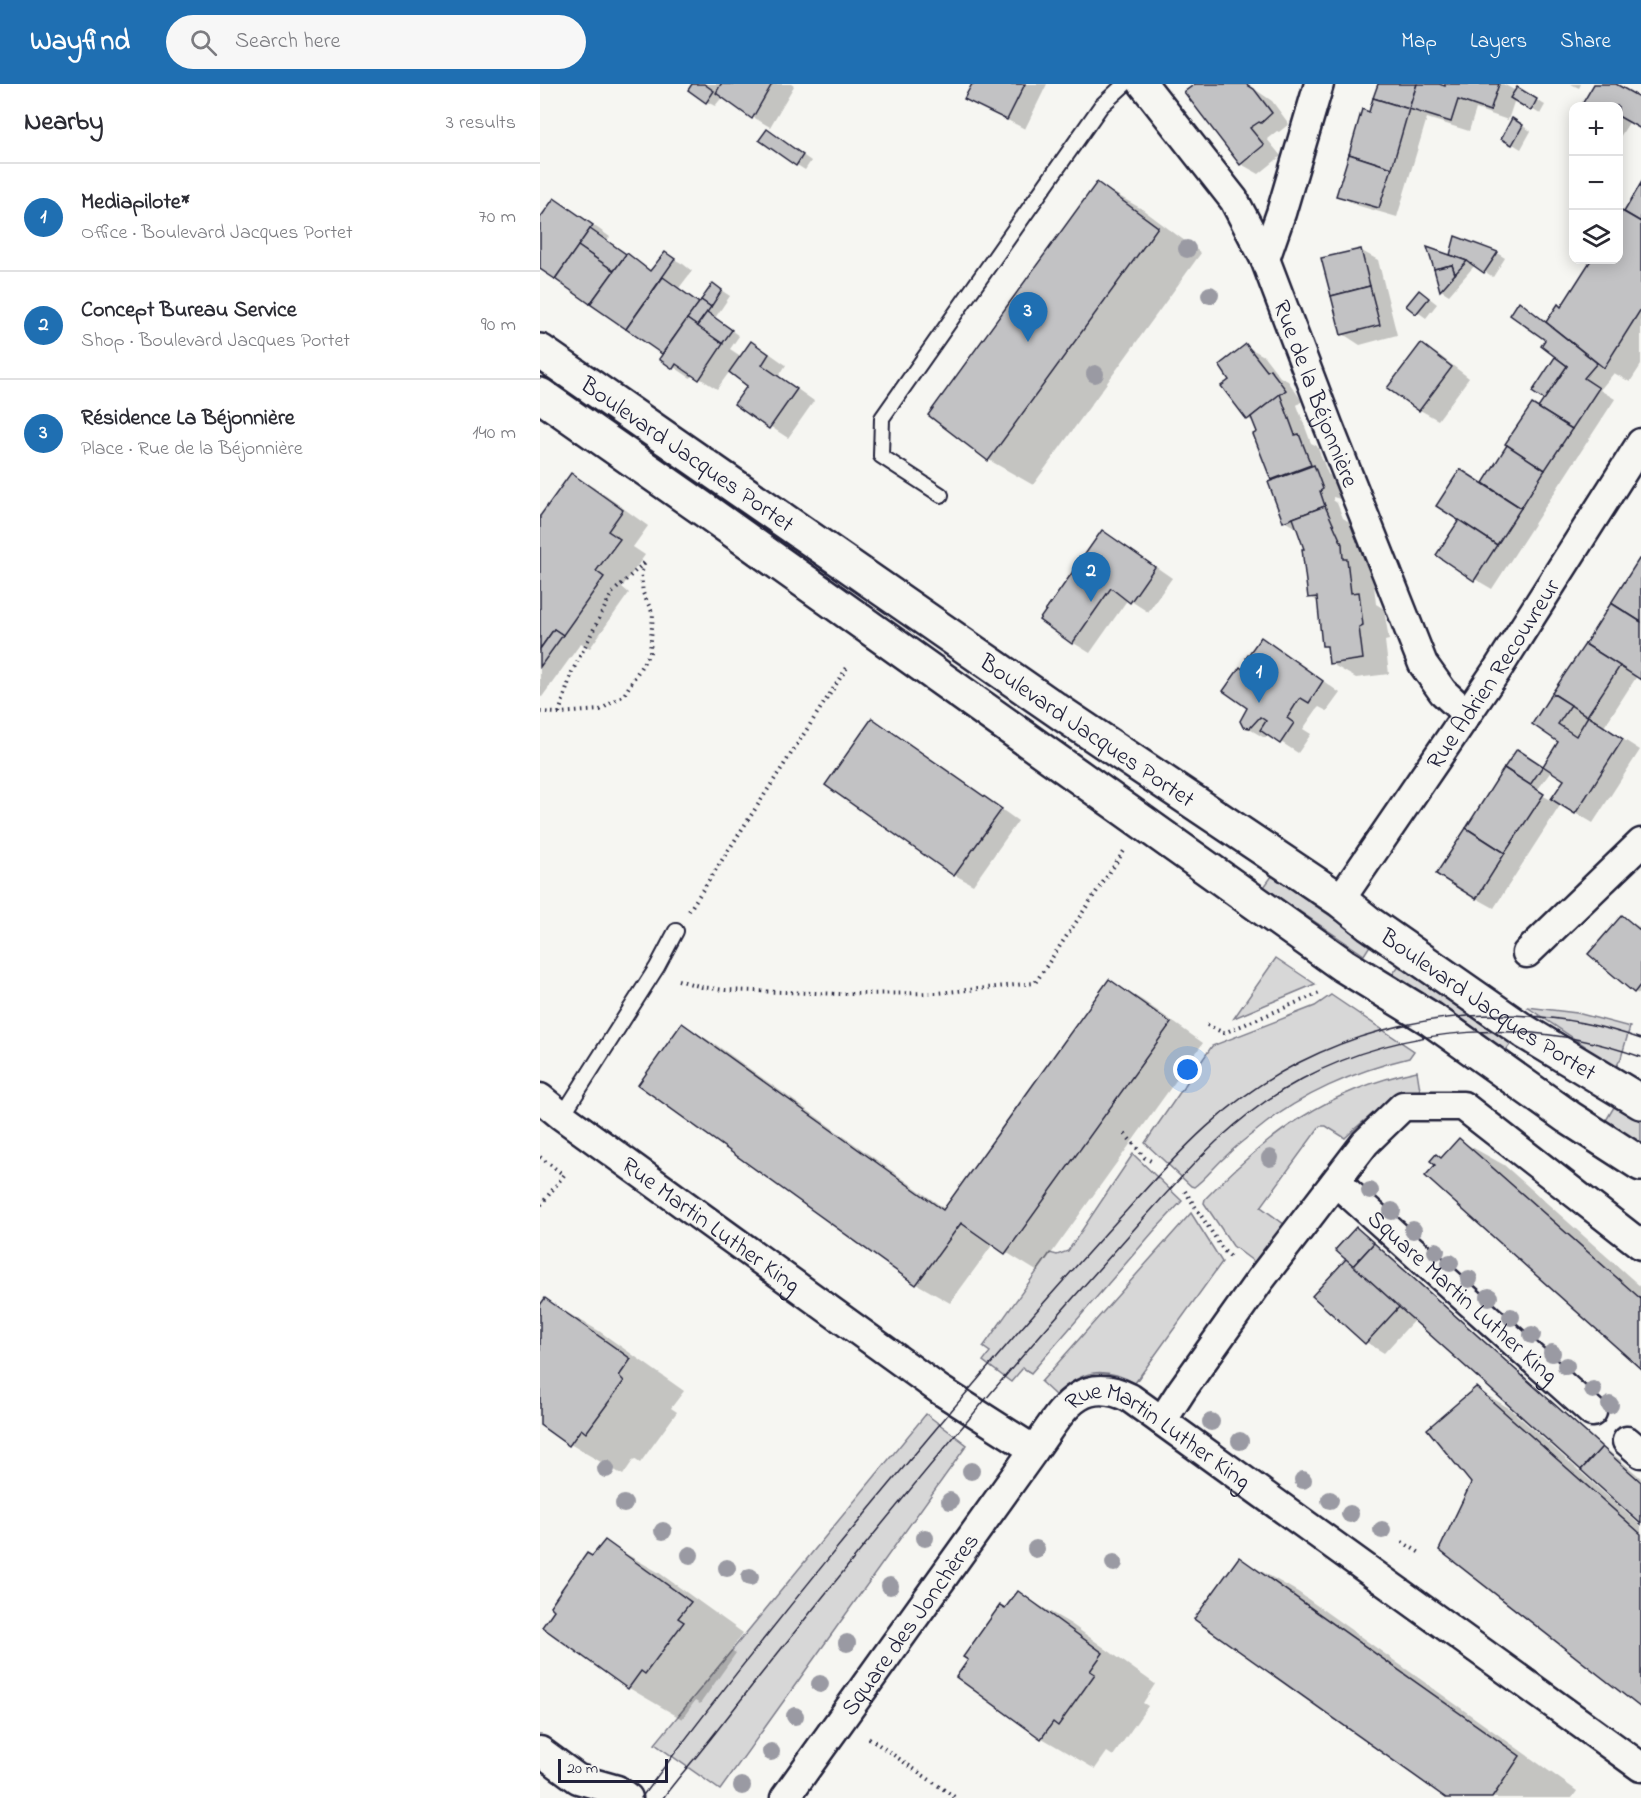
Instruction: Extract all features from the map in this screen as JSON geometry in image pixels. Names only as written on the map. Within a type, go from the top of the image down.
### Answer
[{"type":"main road","name":"Boulevard Jacques Portet","points":[[540,351],[1064,715],[1340,900],[1370,924],[1525,1032],[1641,1102]]},
{"type":"main road","name":"Boulevard Jacques Portet","points":[[540,395],[1342,965],[1431,1019],[1568,1117],[1641,1164]]},
{"type":"street","name":"Rue de la Béjonnière","points":[[1143,84],[1234,200],[1265,260],[1423,664],[1443,692],[1467,714]]},
{"type":"street","points":[[1265,260],[1319,84]]},
{"type":"street","name":"Rue Adrien Recouvreur","points":[[1340,900],[1497,670],[1641,443]]},
{"type":"street","points":[[1527,953],[1641,843]]},
{"type":"street","name":"Rue Martin Luther King","points":[[540,1098],[940,1390],[1034,1450],[1066,1405],[1075,1398],[1096,1390],[1119,1393],[1130,1398],[1640,1764]]},
{"type":"street","points":[[1162,1421],[1260,1280],[1365,1143],[1403,1106],[1463,1106],[1641,1245]]},
{"type":"street","name":"Square Martin Luther King","points":[[1336,1182],[1592,1412]]},
{"type":"street","name":"Square des Jonchères","points":[[785,1798],[1034,1450]]},
{"type":"street","points":[[540,1751],[572,1789],[618,1790],[628,1798]]},
{"type":"lane","points":[[941,495],[881,456],[882,418],[1101,106],[1125,84]]},
{"type":"lane","points":[[562,1116],[657,967],[676,931]]},
{"type":"path","points":[[540,712],[560,714],[600,710],[624,695],[650,652],[653,614],[643,593],[641,575],[645,561],[612,593],[572,672],[560,714]]},
{"type":"path","points":[[676,931],[848,666]]},
{"type":"path","points":[[657,967],[675,979],[702,987],[725,990],[842,994],[938,993],[1035,983],[1124,851]]},
{"type":"path","points":[[1207,1025],[1224,1033],[1325,991]]},
{"type":"path","points":[[1125,1134],[1145,1158],[1151,1161]]},
{"type":"path","points":[[540,1157],[564,1175],[540,1206]]},
{"type":"path","points":[[1185,1191],[1224,1251],[1241,1266]]},
{"type":"path","points":[[1402,1542],[1420,1553]]},
{"type":"path","points":[[870,1738],[956,1798]]},
{"type":"shaded area","points":[[1272,876],[1371,944],[1364,955],[1264,887]]},
{"type":"shaded area","points":[[1276,958],[1315,984],[1234,1018]]},
{"type":"shaded area","points":[[1400,964],[1512,1042],[1504,1053],[1392,975]]},
{"type":"shaded area","points":[[1331,995],[1414,1051],[1409,1058],[1348,1077],[1290,1106],[1240,1144],[1194,1187],[1145,1143],[1212,1046],[1315,1006]]},
{"type":"shaded area","points":[[1527,1007],[1577,1013],[1630,1027],[1616,1067],[1585,1049],[1585,1046]]},
{"type":"shaded area","points":[[1417,1071],[1420,1090],[1380,1110],[1362,1122],[1345,1138],[1326,1126],[1320,1126],[1261,1207],[1285,1225],[1257,1264],[1233,1246],[1204,1203],[1205,1199],[1252,1154],[1301,1118],[1327,1103],[1385,1079]]},
{"type":"shaded area","points":[[1614,1107],[1641,1121],[1641,1145],[1605,1122]]},
{"type":"shaded area","points":[[1133,1154],[1182,1201],[1031,1373],[1023,1368],[1011,1382],[983,1361],[990,1352],[983,1347],[1050,1253],[1057,1255],[1068,1251]]},
{"type":"shaded area","points":[[1191,1213],[1222,1262],[1135,1383],[1112,1374],[1092,1373],[1074,1380],[1055,1395],[1041,1382]]},
{"type":"shaded area","points":[[926,1414],[967,1445],[720,1790],[655,1744]]},
{"type":"building","points":[[692,84],[704,84],[714,91],[706,103],[688,90]]},
{"type":"building","points":[[721,84],[772,84],[752,119],[716,93]]},
{"type":"building","points":[[972,84],[1025,84],[1007,120],[964,99]]},
{"type":"building","points":[[1195,84],[1246,84],[1254,89],[1272,113],[1261,123],[1250,128],[1264,145],[1240,165],[1184,92]]},
{"type":"building","points":[[1378,84],[1417,84],[1409,109],[1373,98]]},
{"type":"building","points":[[1417,84],[1445,86],[1445,84],[1499,84],[1490,111],[1458,100],[1451,122],[1409,109]]},
{"type":"building","points":[[1594,84],[1616,84],[1641,98],[1641,129],[1623,119],[1623,102],[1583,102]]},
{"type":"building","points":[[1517,87],[1537,99],[1531,111],[1510,98]]},
{"type":"building","points":[[1373,98],[1409,109],[1392,168],[1349,154],[1362,109],[1369,112]]},
{"type":"building","points":[[1512,118],[1523,125],[1512,145],[1501,139]]},
{"type":"building","points":[[767,129],[803,155],[796,166],[759,140]]},
{"type":"building","points":[[1349,154],[1392,168],[1379,208],[1336,196]]},
{"type":"building","points":[[1097,182],[1158,227],[988,461],[928,415]]},
{"type":"building","points":[[1641,183],[1641,222],[1624,212]]},
{"type":"building","points":[[554,198],[593,225],[555,279],[540,269],[540,218]]},
{"type":"building","points":[[1623,212],[1641,222],[1641,309],[1604,368],[1546,322],[1558,304],[1561,307],[1588,264],[1623,264]]},
{"type":"building","points":[[590,229],[626,254],[614,271],[578,246]]},
{"type":"building","points":[[1455,236],[1498,252],[1484,273],[1467,261],[1450,255]]},
{"type":"building","points":[[578,246],[614,271],[590,304],[555,279]]},
{"type":"building","points":[[1427,247],[1467,261],[1455,274],[1452,265],[1434,269]]},
{"type":"building","points":[[1361,249],[1370,286],[1331,296],[1321,258]]},
{"type":"building","points":[[665,252],[675,259],[626,329],[590,304],[627,253],[650,271]]},
{"type":"building","points":[[1452,265],[1455,274],[1440,291],[1434,269]]},
{"type":"building","points":[[663,277],[699,303],[662,354],[626,329]]},
{"type":"building","points":[[713,283],[722,290],[711,307],[701,300]]},
{"type":"building","points":[[1370,286],[1380,325],[1341,335],[1331,296]]},
{"type":"building","points":[[1419,290],[1429,298],[1416,314],[1406,306]]},
{"type":"building","points":[[701,300],[711,307],[697,326],[687,319]]},
{"type":"building","points":[[1519,301],[1597,363],[1584,378],[1599,388],[1572,429],[1538,408],[1567,366],[1541,346],[1545,340],[1510,315]]},
{"type":"building","points":[[707,312],[732,330],[722,344],[697,326]]},
{"type":"building","points":[[687,319],[723,344],[699,380],[676,364],[673,369],[659,359]]},
{"type":"building","points":[[751,341],[769,354],[762,365],[797,389],[769,429],[734,404],[747,386],[729,372]]},
{"type":"building","points":[[1421,343],[1452,367],[1419,411],[1387,388]]},
{"type":"building","points":[[1246,344],[1267,371],[1270,369],[1286,390],[1247,420],[1221,386],[1229,380],[1219,365]]},
{"type":"building","points":[[1555,357],[1567,366],[1544,400],[1532,392]]},
{"type":"building","points":[[1280,394],[1295,435],[1299,434],[1311,465],[1271,480],[1253,434],[1257,432],[1251,417]]},
{"type":"building","points":[[1532,404],[1572,429],[1545,470],[1505,444]]},
{"type":"building","points":[[1507,445],[1545,470],[1521,508],[1483,483]]},
{"type":"building","points":[[1314,465],[1323,489],[1320,491],[1325,506],[1283,522],[1268,482]]},
{"type":"building","points":[[1460,469],[1521,508],[1497,545],[1436,506]]},
{"type":"building","points":[[571,473],[623,510],[608,531],[620,539],[596,571],[604,577],[563,635],[554,629],[540,649],[540,516]]},
{"type":"building","points":[[1325,506],[1342,544],[1343,559],[1347,559],[1351,593],[1359,592],[1363,625],[1359,627],[1363,659],[1329,664],[1327,646],[1322,646],[1317,597],[1308,598],[1302,549],[1304,549],[1293,518]]},
{"type":"building","points":[[1459,520],[1497,545],[1474,581],[1436,555]]},
{"type":"building","points":[[1102,530],[1155,567],[1130,603],[1111,588],[1072,644],[1039,620]]},
{"type":"building","points":[[1639,559],[1641,560],[1641,622],[1611,603]]},
{"type":"building","points":[[1611,603],[1641,622],[1641,680],[1585,644]]},
{"type":"building","points":[[554,629],[563,635],[540,667],[540,649]]},
{"type":"building","points":[[1261,637],[1323,681],[1309,703],[1299,699],[1287,718],[1294,723],[1280,744],[1260,730],[1266,721],[1260,717],[1250,728],[1243,727],[1240,721],[1247,708],[1223,691],[1240,667],[1248,673],[1254,664],[1246,658]]},
{"type":"building","points":[[1585,644],[1620,666],[1587,716],[1552,693]]},
{"type":"building","points":[[1552,693],[1571,705],[1558,724],[1576,736],[1588,716],[1623,739],[1575,814],[1551,799],[1564,780],[1543,766],[1558,742],[1532,724]]},
{"type":"building","points":[[872,718],[1002,809],[954,876],[825,785]]},
{"type":"building","points":[[1517,749],[1543,766],[1530,785],[1504,768]]},
{"type":"building","points":[[1504,768],[1544,794],[1505,853],[1466,828]]},
{"type":"building","points":[[1466,828],[1505,853],[1476,899],[1436,874]]},
{"type":"building","points":[[1622,915],[1641,931],[1641,984],[1634,993],[1588,954]]},
{"type":"building","points":[[1109,979],[1171,1023],[1005,1254],[961,1223],[916,1285],[638,1085],[682,1023],[943,1210]]},
{"type":"building","points":[[1459,1138],[1641,1299],[1641,1369],[1425,1176],[1435,1165],[1430,1161],[1436,1154],[1441,1158]]},
{"type":"building","points":[[1356,1227],[1374,1243],[1353,1266],[1335,1250]]},
{"type":"building","points":[[1374,1243],[1602,1447],[1581,1470],[1353,1266]]},
{"type":"building","points":[[1346,1259],[1399,1307],[1365,1344],[1312,1296]]},
{"type":"building","points":[[545,1298],[631,1359],[619,1376],[624,1381],[586,1433],[581,1429],[569,1446],[540,1425],[540,1305]]},
{"type":"building","points":[[1476,1387],[1641,1534],[1641,1708],[1439,1550],[1471,1483],[1427,1429]]},
{"type":"building","points":[[1602,1447],[1641,1482],[1641,1524],[1581,1470]]},
{"type":"building","points":[[605,1540],[691,1602],[678,1618],[684,1622],[645,1674],[641,1671],[628,1689],[542,1627],[554,1610],[550,1606],[587,1553],[592,1556]]},
{"type":"building","points":[[1239,1557],[1520,1756],[1492,1798],[1446,1798],[1194,1619]]},
{"type":"building","points":[[1018,1591],[1103,1653],[1090,1671],[1095,1674],[1058,1726],[1053,1722],[1041,1739],[956,1677],[968,1660],[963,1657],[1000,1605],[1005,1608]]},
{"type":"tram line","points":[[641,1798],[779,1620],[970,1388],[1166,1167],[1227,1109],[1250,1092],[1300,1062],[1340,1044],[1425,1021],[1468,1016],[1512,1015],[1556,1019],[1599,1027],[1641,1039]]},
{"type":"tram line","points":[[663,1798],[803,1621],[1043,1332],[1180,1178],[1217,1141],[1256,1108],[1302,1079],[1342,1061],[1383,1047],[1426,1037],[1469,1032],[1512,1032],[1556,1036],[1599,1044],[1641,1057]]},
{"type":"place","name":"Résidence La Béjonnière","points":[[1028,342]]},
{"type":"place","name":"Concept Bureau Service","points":[[1091,602]]},
{"type":"place","name":"Mediapilote*","points":[[1259,703]]}]
